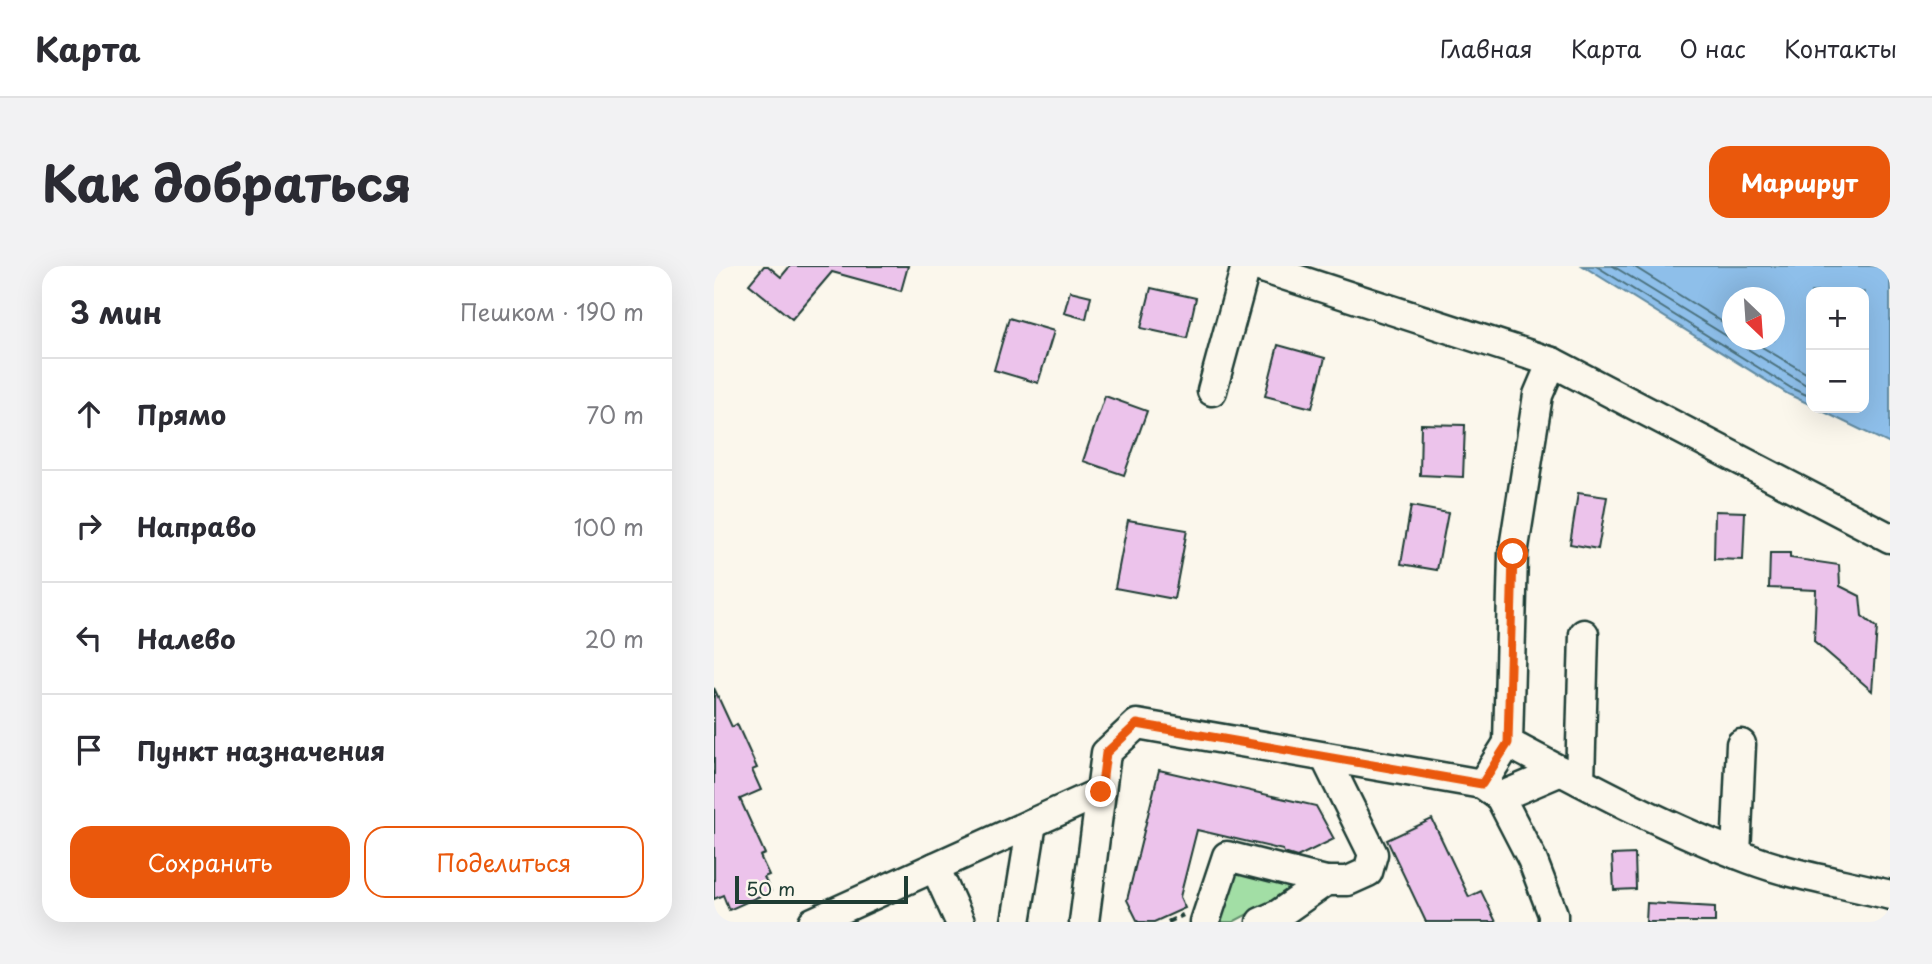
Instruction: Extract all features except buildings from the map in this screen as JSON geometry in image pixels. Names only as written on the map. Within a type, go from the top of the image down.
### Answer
[{"type":"street","points":[[1212,391],[1246,266]]},
{"type":"street","points":[[1256,266],[1552,362],[1890,538]]},
{"type":"street","points":[[1491,790],[1508,743],[1513,554],[1538,396],[1552,362]]},
{"type":"street","points":[[1571,776],[1584,634]]},
{"type":"street","points":[[1084,922],[1106,753],[1137,724],[1491,790],[1571,776]]},
{"type":"street","points":[[1508,743],[1619,802],[1736,854],[1802,875],[1890,895]]},
{"type":"street","points":[[1736,854],[1741,744]]},
{"type":"street","points":[[1205,922],[1227,856],[1326,881],[1348,881],[1368,872],[1373,855],[1325,757]]},
{"type":"street","points":[[1491,790],[1532,859],[1553,914],[1553,922]]},
{"type":"street","points":[[824,920],[1101,792]]},
{"type":"street","points":[[1017,922],[1032,823]]},
{"type":"street","points":[[935,867],[960,922]]},
{"type":"street","points":[[1274,919],[1326,881]]},
{"type":"path","points":[[1168,922],[1174,922]]},
{"type":"green space","points":[[1233,871],[1302,885],[1233,922],[1217,922]]},
{"type":"water","points":[[1583,266],[1890,266],[1890,444],[1826,413],[1869,413],[1869,287],[1806,287],[1806,403]]},
{"type":"route","points":[[1101,792],[1106,753],[1137,724],[1482,784],[1508,743],[1513,554]]}]
